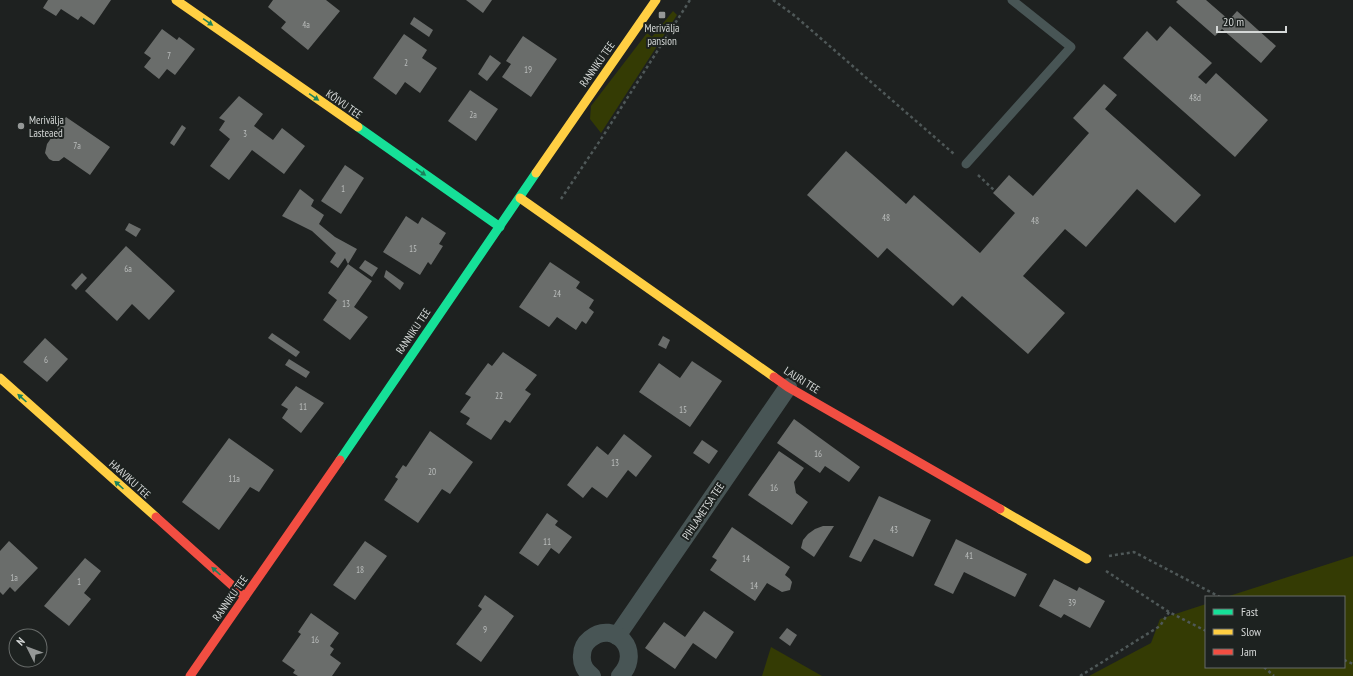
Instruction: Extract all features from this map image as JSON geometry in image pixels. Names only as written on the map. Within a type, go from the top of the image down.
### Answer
[{"type":"street","name":"KÕIVU TEE","points":[[176,0],[500,227]]},
{"type":"street","name":"RANNIKU TEE","points":[[190,676],[304,513],[656,0]]},
{"type":"street","name":"LAURI TEE","points":[[520,198],[788,387],[1087,559]]},
{"type":"street","name":"HAAVIKU TEE","points":[[0,378],[245,597]]},
{"type":"street","name":"PIHLAMETSA TEE","points":[[617,636],[788,387]]},
{"type":"street","points":[[592,676],[585,669],[582,662],[582,654],[588,640],[595,635],[602,633],[610,633],[617,636],[624,641],[628,647],[630,655],[627,666],[620,676]]},
{"type":"lane","points":[[966,164],[1071,47],[1012,0]]},
{"type":"path","points":[[548,218],[603,136],[690,0]]},
{"type":"path","points":[[773,0],[794,16],[966,164],[995,191]]},
{"type":"path","points":[[1087,559],[1134,552],[1218,596]]},
{"type":"path","points":[[1087,559],[1169,612],[1205,630]]},
{"type":"path","points":[[1080,676],[1160,626],[1169,612]]},
{"type":"path","points":[[1265,668],[1274,676]]},
{"type":"green space","points":[[673,11],[677,15],[601,133],[590,119],[591,106],[647,33],[652,37]]},
{"type":"green space","points":[[1353,556],[1353,676],[1089,676],[1151,643],[1160,619],[1205,604],[1205,668],[1345,668],[1345,596],[1229,596]]},
{"type":"green space","points":[[771,647],[822,676],[762,676]]},
{"type":"building","points":[[48,0],[111,0],[94,25],[81,16],[78,20],[61,9],[56,16],[43,8]]},
{"type":"building","points":[[273,0],[326,0],[340,11],[308,50],[281,28],[286,22],[268,7]]},
{"type":"building","points":[[466,0],[492,0],[483,13]]},
{"type":"building","points":[[1178,0],[1206,0],[1229,20],[1237,11],[1276,46],[1261,63],[1222,29],[1215,36],[1176,2]]},
{"type":"building","points":[[414,17],[433,30],[429,37],[410,24]]},
{"type":"building","points":[[1170,26],[1212,63],[1198,77],[1206,84],[1216,73],[1268,120],[1235,157],[1123,58],[1147,31],[1157,41]]},
{"type":"building","points":[[162,29],[177,40],[179,37],[195,49],[175,75],[167,69],[159,79],[144,67],[151,58],[144,53]]},
{"type":"building","points":[[404,34],[427,50],[422,58],[437,68],[420,93],[405,82],[396,95],[373,78]]},
{"type":"building","points":[[523,36],[557,59],[531,97],[502,77],[511,64],[506,61]]},
{"type":"building","points":[[490,55],[501,63],[487,81],[478,74]]},
{"type":"building","points":[[1104,84],[1117,95],[1105,109],[1201,195],[1175,223],[1137,189],[1086,247],[1065,229],[1023,276],[1065,313],[1028,354],[962,296],[953,306],[887,248],[878,258],[807,195],[846,151],[906,204],[914,195],[980,253],[1015,213],[993,193],[1009,175],[1033,196],[1089,133],[1073,118]]},
{"type":"building","points":[[470,90],[498,109],[476,141],[448,121]]},
{"type":"building","points":[[239,96],[263,114],[254,126],[273,140],[282,128],[305,146],[284,174],[252,150],[229,180],[210,166],[230,139],[219,130],[225,121],[219,118]]},
{"type":"building","points":[[66,117],[110,147],[90,175],[64,157],[59,161],[53,161],[49,159],[45,153],[47,144]]},
{"type":"building","points":[[182,125],[186,128],[174,146],[170,143]]},
{"type":"building","points":[[345,165],[364,178],[341,214],[321,201]]},
{"type":"building","points":[[300,189],[314,200],[311,206],[324,215],[319,224],[335,237],[357,249],[348,264],[345,258],[338,268],[330,262],[336,253],[312,231],[282,216]]},
{"type":"building","points":[[406,216],[418,224],[422,217],[446,233],[439,244],[443,246],[431,265],[428,262],[420,275],[383,252]]},
{"type":"building","points":[[129,223],[141,229],[136,237],[125,230]]},
{"type":"building","points":[[126,246],[175,291],[149,320],[132,304],[117,321],[85,291]]},
{"type":"building","points":[[365,260],[378,268],[372,277],[359,268]]},
{"type":"building","points":[[550,262],[580,282],[576,288],[594,300],[589,308],[594,312],[586,324],[582,321],[576,330],[557,317],[549,327],[519,307]]},
{"type":"building","points":[[348,264],[372,281],[354,307],[368,317],[350,340],[323,320],[337,300],[328,293]]},
{"type":"building","points":[[386,270],[404,283],[400,290],[384,277]]},
{"type":"building","points":[[82,273],[87,278],[76,290],[71,285]]},
{"type":"building","points":[[272,333],[300,352],[296,357],[268,338]]},
{"type":"building","points":[[663,336],[670,340],[666,349],[658,345]]},
{"type":"building","points":[[45,338],[68,359],[47,382],[23,362]]},
{"type":"building","points":[[503,352],[537,375],[525,390],[531,394],[510,423],[505,420],[491,440],[466,424],[470,418],[460,412],[471,397],[465,394],[488,363],[492,366]]},
{"type":"building","points":[[289,359],[310,372],[306,378],[285,365]]},
{"type":"building","points":[[692,361],[722,381],[690,427],[639,392],[659,363],[680,378]]},
{"type":"building","points":[[296,386],[324,403],[301,433],[282,418],[288,409],[281,405]]},
{"type":"building","points":[[794,419],[860,467],[849,482],[825,466],[820,473],[777,443]]},
{"type":"building","points":[[430,431],[473,462],[450,494],[442,489],[418,523],[384,500],[398,479],[395,477],[403,465],[406,467]]},
{"type":"building","points":[[624,434],[652,456],[636,477],[628,470],[607,498],[592,487],[583,498],[567,485],[597,446],[608,455]]},
{"type":"building","points":[[229,438],[274,470],[259,492],[250,487],[219,530],[182,502]]},
{"type":"building","points":[[702,440],[718,451],[709,464],[693,453]]},
{"type":"building","points":[[779,451],[804,468],[794,482],[796,493],[808,502],[792,525],[748,495]]},
{"type":"building","points":[[879,496],[931,520],[913,557],[874,539],[861,562],[849,557]]},
{"type":"building","points":[[547,513],[558,521],[555,525],[572,537],[559,554],[551,548],[538,566],[519,553]]},
{"type":"building","points":[[823,526],[834,526],[814,557],[801,548],[803,540],[815,529]]},
{"type":"building","points":[[732,527],[790,567],[785,575],[792,582],[790,590],[782,592],[767,583],[755,601],[710,570],[717,560],[712,557]]},
{"type":"building","points":[[956,539],[1027,574],[1015,597],[964,572],[953,594],[934,585]]},
{"type":"building","points":[[9,541],[38,568],[15,592],[10,587],[3,595],[0,592],[0,551]]},
{"type":"building","points":[[365,541],[387,556],[355,600],[333,585]]},
{"type":"building","points":[[85,558],[101,571],[84,593],[91,599],[69,626],[44,606]]},
{"type":"building","points":[[1054,579],[1077,591],[1079,587],[1105,601],[1090,628],[1064,614],[1061,618],[1039,606]]},
{"type":"building","points":[[485,595],[514,616],[481,662],[456,644],[482,609],[478,606]]},
{"type":"building","points":[[704,611],[734,632],[716,659],[693,643],[675,669],[645,648],[664,622],[685,637]]},
{"type":"building","points":[[311,613],[339,633],[330,646],[334,649],[330,655],[341,663],[332,676],[298,676],[293,673],[295,670],[282,661],[301,634],[298,632]]},
{"type":"building","points":[[787,628],[797,635],[790,646],[779,638]]},
{"type":"traffic: fast","points":[[358,127],[500,227]]},
{"type":"traffic: fast","points":[[340,460],[536,173]]},
{"type":"traffic: slow","points":[[176,0],[358,127]]},
{"type":"traffic: slow","points":[[536,173],[656,0]]},
{"type":"traffic: slow","points":[[520,198],[774,377]]},
{"type":"traffic: slow","points":[[0,378],[156,517]]},
{"type":"traffic: slow","points":[[1000,509],[1087,559]]},
{"type":"traffic: jam","points":[[774,377],[788,387],[1000,509]]},
{"type":"traffic: jam","points":[[190,676],[340,460]]},
{"type":"traffic: jam","points":[[156,517],[245,597]]},
{"type":"place","name":"Merivälja pansion","points":[[662,15]]},
{"type":"place","name":"Merivälja Lasteaed","points":[[21,126]]}]
